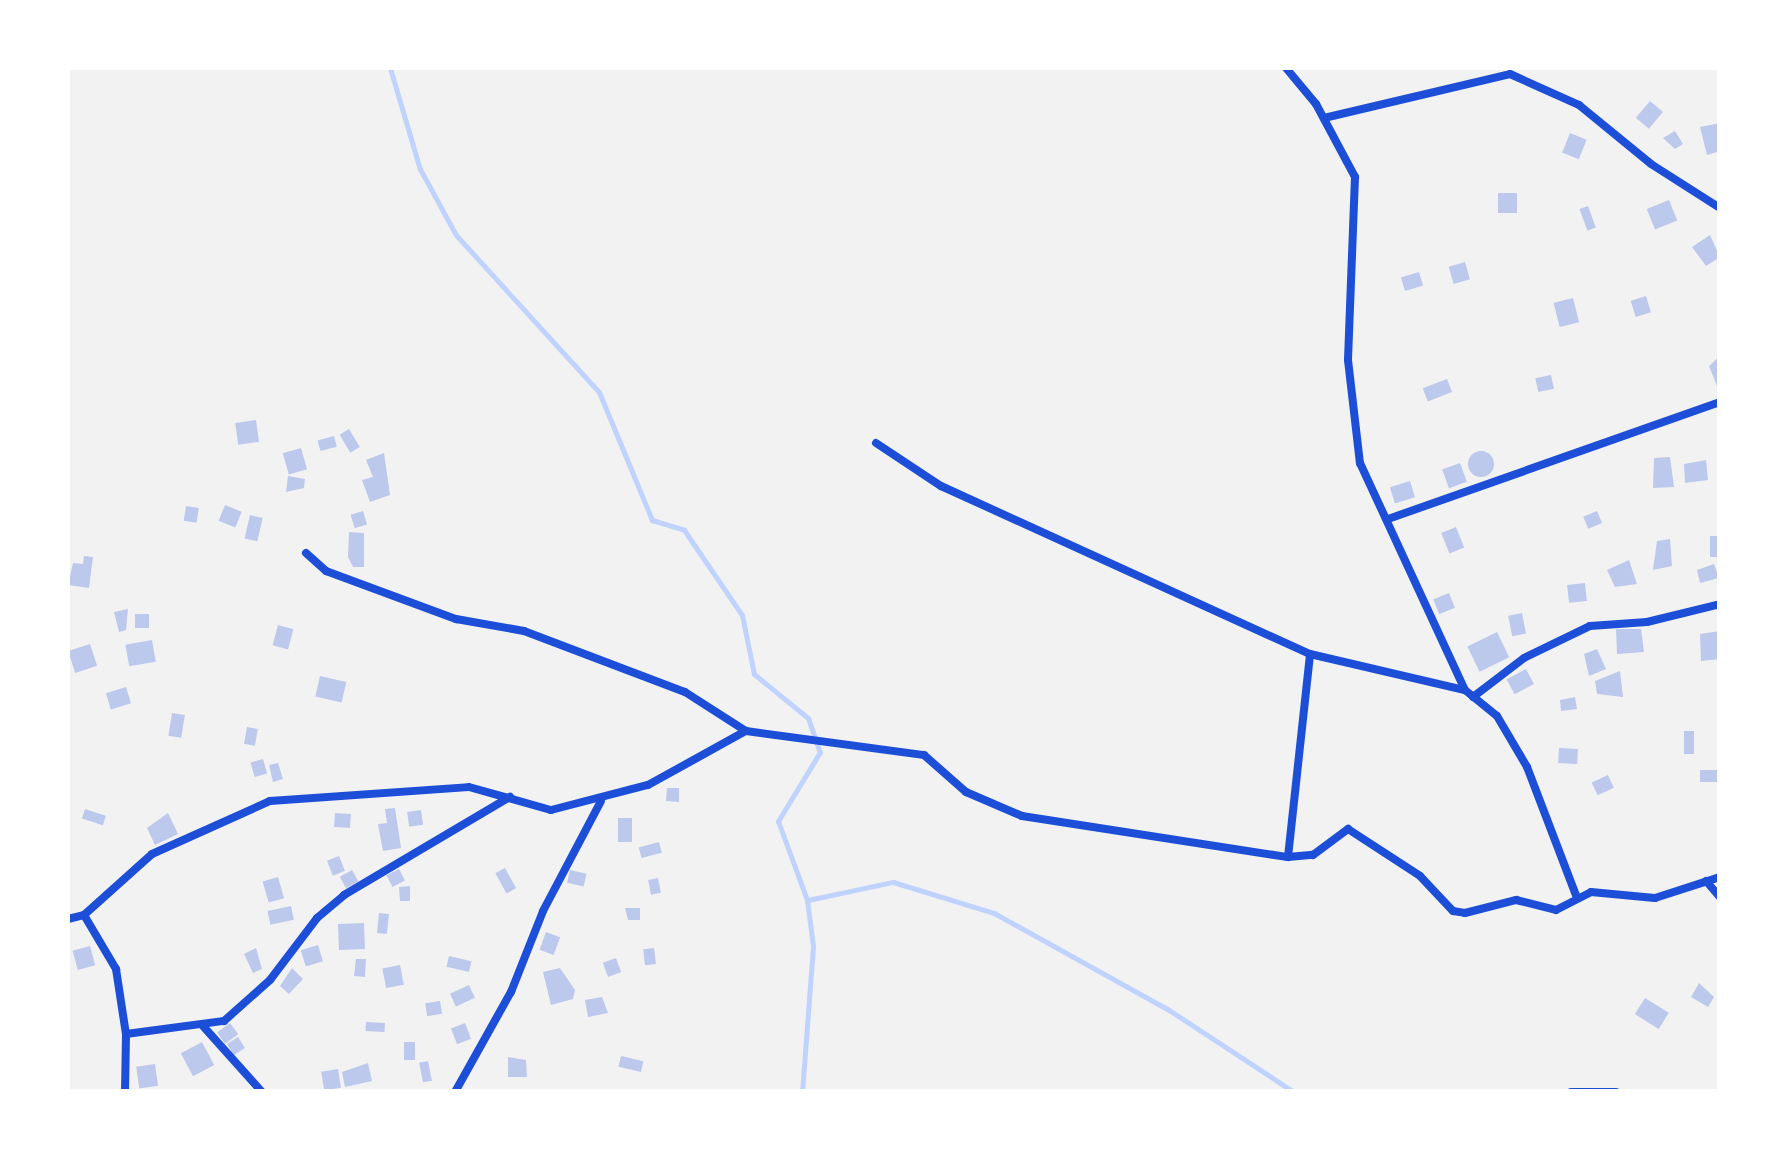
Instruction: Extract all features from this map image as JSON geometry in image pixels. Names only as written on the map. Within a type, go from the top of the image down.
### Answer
[{"type":"street","points":[[1286,68],[1324,118],[1353,168],[1356,188],[1351,427],[1360,463],[1469,693]]},
{"type":"street","points":[[1324,118],[1510,74],[1578,105],[1651,164],[1720,208]]},
{"type":"street","points":[[1388,519],[1720,402]]},
{"type":"street","points":[[876,442],[941,486],[1310,654],[1469,693],[1497,716],[1526,767],[1576,895]]},
{"type":"street","points":[[306,553],[326,571],[456,619],[524,631],[685,692],[746,731],[924,756],[966,792],[1022,816],[1288,857],[1313,855],[1348,828],[1420,876],[1453,912],[1516,900],[1556,910],[1576,895],[1655,898],[1720,877]]},
{"type":"street","points":[[1469,693],[1524,658],[1590,626],[1648,622],[1717,606]]},
{"type":"street","points":[[1288,857],[1310,654]]},
{"type":"street","points":[[68,919],[84,915],[134,865],[270,802],[378,798],[442,787],[510,797],[546,810],[585,797],[601,801],[648,785],[746,731]]},
{"type":"street","points":[[126,1034],[203,1026],[241,1009],[344,895],[510,797]]},
{"type":"street","points":[[455,1092],[511,992],[543,912],[601,801]]},
{"type":"street","points":[[1706,882],[1720,897]]},
{"type":"street","points":[[84,915],[116,969],[126,1034],[125,1092]]},
{"type":"street","points":[[203,1026],[262,1092]]},
{"type":"street","points":[[1571,1092],[1616,1092]]},
{"type":"building","points":[[1650,101],[1663,112],[1649,129],[1636,118]]},
{"type":"building","points":[[1720,123],[1720,151],[1707,155],[1700,127]]},
{"type":"building","points":[[1675,131],[1683,144],[1675,149],[1663,138]]},
{"type":"building","points":[[1570,133],[1587,140],[1579,159],[1562,152]]},
{"type":"building","points":[[1498,193],[1517,193],[1517,213],[1498,213]]},
{"type":"building","points":[[1669,200],[1677,220],[1655,229],[1647,209]]},
{"type":"building","points":[[1588,206],[1596,228],[1587,231],[1580,209]]},
{"type":"building","points":[[1710,235],[1720,257],[1706,266],[1692,247]]},
{"type":"building","points":[[1465,262],[1470,279],[1454,284],[1449,267]]},
{"type":"building","points":[[1419,272],[1423,285],[1405,291],[1401,278]]},
{"type":"building","points":[[1646,296],[1651,312],[1636,317],[1631,301]]},
{"type":"building","points":[[1573,298],[1579,322],[1560,327],[1554,303]]},
{"type":"building","points":[[1720,356],[1720,391],[1719,391],[1709,366]]},
{"type":"building","points":[[1551,375],[1554,389],[1538,392],[1535,378]]},
{"type":"building","points":[[1447,379],[1452,392],[1428,401],[1423,388]]},
{"type":"building","points":[[256,420],[259,442],[238,445],[235,423]]},
{"type":"building","points":[[349,429],[360,447],[350,453],[340,435]]},
{"type":"building","points":[[334,436],[337,447],[320,451],[318,440]]},
{"type":"building","points":[[301,448],[307,469],[289,474],[283,453]]},
{"type":"building","points":[[1481,451],[1490,455],[1494,464],[1490,473],[1481,477],[1472,473],[1468,464],[1472,455]]},
{"type":"building","points":[[384,453],[390,495],[370,502],[362,480],[373,477],[366,460]]},
{"type":"building","points":[[1670,457],[1674,487],[1653,488],[1654,458]]},
{"type":"building","points":[[1706,460],[1708,480],[1685,483],[1684,464]]},
{"type":"building","points":[[1460,463],[1467,482],[1449,488],[1442,469]]},
{"type":"building","points":[[288,476],[305,479],[304,488],[286,492]]},
{"type":"building","points":[[1410,481],[1415,497],[1395,503],[1390,487]]},
{"type":"building","points":[[225,505],[242,512],[235,528],[219,521]]},
{"type":"building","points":[[186,506],[199,508],[196,523],[184,521]]},
{"type":"building","points":[[363,511],[367,524],[355,528],[351,515]]},
{"type":"building","points":[[1597,511],[1602,523],[1588,529],[1583,517]]},
{"type":"building","points":[[250,515],[263,518],[257,541],[245,538]]},
{"type":"building","points":[[1456,527],[1464,547],[1449,553],[1441,533]]},
{"type":"building","points":[[349,532],[364,533],[364,567],[353,567],[348,557]]},
{"type":"building","points":[[1710,536],[1720,536],[1720,557],[1710,557]]},
{"type":"building","points":[[1670,539],[1672,566],[1653,570],[1657,541]]},
{"type":"building","points":[[84,556],[93,557],[89,588],[68,585],[73,563],[83,564]]},
{"type":"building","points":[[1629,560],[1637,584],[1615,587],[1607,570]]},
{"type":"building","points":[[1714,564],[1719,578],[1700,583],[1697,570]]},
{"type":"building","points":[[1585,583],[1587,601],[1569,603],[1567,585]]},
{"type":"building","points":[[1449,593],[1455,608],[1439,614],[1433,599]]},
{"type":"building","points":[[128,609],[126,630],[119,632],[114,612]]},
{"type":"building","points":[[1522,613],[1526,634],[1512,636],[1508,616]]},
{"type":"building","points":[[135,614],[149,614],[149,628],[135,628]]},
{"type":"building","points":[[278,625],[293,629],[288,649],[273,645]]},
{"type":"building","points":[[1616,629],[1641,629],[1644,652],[1617,654]]},
{"type":"building","points":[[1720,631],[1720,659],[1701,661],[1700,634]]},
{"type":"building","points":[[1497,632],[1509,657],[1480,672],[1467,646]]},
{"type":"building","points":[[152,640],[156,662],[129,666],[125,645]]},
{"type":"building","points":[[90,644],[97,666],[75,673],[68,651]]},
{"type":"building","points":[[1597,649],[1606,669],[1589,676],[1584,654]]},
{"type":"building","points":[[1526,669],[1534,684],[1515,694],[1507,679]]},
{"type":"building","points":[[1620,671],[1623,697],[1597,694],[1595,681]]},
{"type":"building","points":[[320,676],[346,682],[342,703],[315,696]]},
{"type":"building","points":[[126,687],[131,703],[111,709],[106,693]]},
{"type":"building","points":[[1575,697],[1577,709],[1561,711],[1560,700]]},
{"type":"building","points":[[172,713],[185,715],[181,738],[168,736]]},
{"type":"building","points":[[247,727],[258,729],[255,746],[244,744]]},
{"type":"building","points":[[1684,731],[1694,731],[1694,754],[1684,754]]},
{"type":"building","points":[[1559,748],[1578,749],[1577,764],[1558,763]]},
{"type":"building","points":[[263,759],[267,773],[255,777],[251,763]]},
{"type":"building","points":[[278,763],[283,779],[273,782],[269,765]]},
{"type":"building","points":[[1700,770],[1717,770],[1717,782],[1700,782]]},
{"type":"building","points":[[1608,775],[1614,788],[1598,795],[1592,783]]},
{"type":"building","points":[[667,788],[679,788],[679,802],[666,801]]},
{"type":"building","points":[[395,808],[401,848],[383,851],[378,824],[387,823],[385,809]]},
{"type":"building","points":[[85,809],[106,816],[103,825],[82,819]]},
{"type":"building","points":[[421,810],[423,825],[409,827],[407,812]]},
{"type":"building","points":[[168,813],[178,834],[155,845],[147,828]]},
{"type":"building","points":[[335,813],[351,814],[350,828],[334,827]]},
{"type":"building","points":[[618,818],[632,818],[632,842],[618,842]]},
{"type":"building","points":[[659,842],[662,853],[642,858],[639,847]]},
{"type":"building","points":[[339,856],[345,871],[333,876],[327,861]]},
{"type":"building","points":[[505,868],[516,888],[507,893],[495,873]]},
{"type":"building","points":[[399,869],[405,881],[392,887],[387,875]]},
{"type":"building","points":[[352,870],[358,881],[346,888],[340,877]]},
{"type":"building","points":[[570,870],[587,874],[584,886],[567,883]]},
{"type":"building","points":[[278,877],[284,898],[269,903],[263,881]]},
{"type":"building","points":[[658,878],[661,893],[651,895],[648,880]]},
{"type":"building","points":[[410,886],[410,901],[400,901],[399,887]]},
{"type":"building","points":[[291,906],[294,920],[270,925],[268,911]]},
{"type":"building","points":[[625,908],[640,908],[640,920],[628,920]]},
{"type":"building","points":[[379,913],[389,914],[387,934],[377,933]]},
{"type":"building","points":[[364,923],[365,949],[339,950],[338,924]]},
{"type":"building","points":[[546,932],[560,937],[554,955],[540,950]]},
{"type":"building","points":[[318,945],[323,961],[306,967],[301,950]]},
{"type":"building","points":[[90,946],[95,965],[78,970],[73,951]]},
{"type":"building","points":[[256,948],[262,969],[253,973],[244,954]]},
{"type":"building","points":[[654,948],[656,964],[645,965],[643,949]]},
{"type":"building","points":[[449,956],[471,961],[469,972],[447,967]]},
{"type":"building","points":[[616,958],[621,972],[608,977],[603,963]]},
{"type":"building","points":[[356,959],[366,959],[365,977],[354,976]]},
{"type":"building","points":[[400,965],[404,985],[386,988],[382,968]]},
{"type":"building","points":[[292,968],[303,979],[289,994],[280,986]]},
{"type":"building","points":[[560,968],[575,990],[573,999],[551,1005],[543,972]]},
{"type":"building","points":[[1699,983],[1714,997],[1708,1007],[1691,997]]},
{"type":"building","points":[[469,985],[475,998],[456,1007],[450,994]]},
{"type":"building","points":[[602,997],[608,1013],[588,1017],[585,1000]]},
{"type":"building","points":[[1645,998],[1669,1013],[1659,1029],[1635,1014]]},
{"type":"building","points":[[440,1001],[442,1014],[427,1016],[425,1003]]},
{"type":"building","points":[[366,1022],[385,1023],[385,1032],[366,1031]]},
{"type":"building","points":[[230,1023],[238,1034],[225,1044],[217,1032]]},
{"type":"building","points":[[465,1023],[471,1039],[457,1044],[451,1028]]},
{"type":"building","points":[[238,1037],[245,1048],[234,1055],[227,1044]]},
{"type":"building","points":[[202,1042],[214,1065],[193,1076],[181,1053]]},
{"type":"building","points":[[404,1042],[415,1042],[415,1060],[404,1060]]},
{"type":"building","points":[[621,1056],[643,1061],[641,1072],[619,1067]]},
{"type":"building","points":[[508,1057],[526,1060],[527,1077],[508,1077]]},
{"type":"building","points":[[428,1061],[432,1081],[423,1082],[419,1063]]},
{"type":"building","points":[[368,1063],[372,1081],[345,1087],[342,1072]]},
{"type":"building","points":[[155,1064],[158,1086],[139,1088],[136,1067]]},
{"type":"building","points":[[338,1069],[341,1088],[324,1090],[321,1072]]},
{"type":"waterway","points":[[390,68],[420,169],[456,235],[599,392],[652,520],[684,530],[742,615],[754,674],[808,718],[820,752],[778,821],[807,900],[813,946],[802,1092]]},
{"type":"waterway","points":[[808,900],[893,882],[994,913],[1169,1010],[1294,1092]]}]
